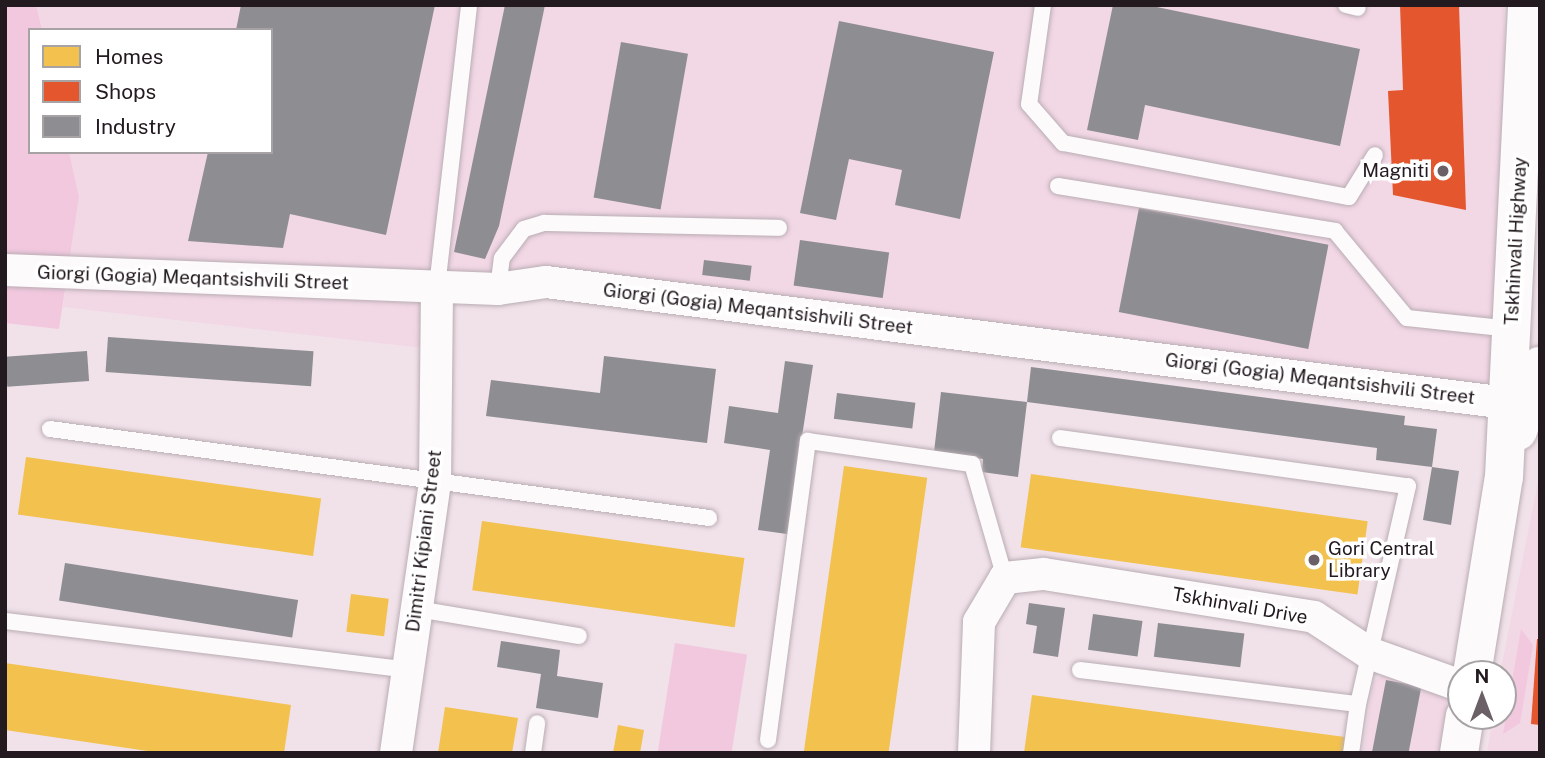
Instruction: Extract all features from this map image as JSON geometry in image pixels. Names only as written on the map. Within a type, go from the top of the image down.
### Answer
[{"type":"main road","name":"Tskhinvali Highway","points":[[1474,660],[1504,477],[1511,329],[1530,179],[1527,5]]},
{"type":"main road","name":"Tskhinvali Highway","points":[[1504,477],[1540,366]]},
{"type":"main road","points":[[1459,753],[1463,730]]},
{"type":"street","name":"Giorgi (Gogia) Meqantsishvili Street","points":[[5,270],[498,289],[546,282],[1507,403]]},
{"type":"street","name":"Dimitri Kipiani Street","points":[[396,753],[435,481],[437,287]]},
{"type":"street","name":"Tskhinvali Drive","points":[[1005,578],[1044,574],[1314,617],[1369,653],[1447,681]]},
{"type":"street","points":[[974,753],[979,622],[1005,578]]},
{"type":"lane","points":[[437,287],[469,5]]},
{"type":"lane","points":[[1043,5],[1029,104],[1063,143],[1349,197],[1375,155]]},
{"type":"lane","points":[[1058,186],[1335,231],[1407,318],[1511,329]]},
{"type":"lane","points":[[498,289],[502,258],[524,229],[544,223],[779,228]]},
{"type":"lane","points":[[50,429],[709,518]]},
{"type":"lane","points":[[1060,438],[1408,486],[1358,704],[1351,753]]},
{"type":"lane","points":[[768,740],[808,440],[972,464],[1005,578]]},
{"type":"lane","points":[[416,609],[579,636]]},
{"type":"lane","points":[[5,621],[408,670]]},
{"type":"lane","points":[[1080,670],[1358,704]]},
{"type":"lane","points":[[533,753],[537,723]]},
{"type":"shaded area","points":[[5,5],[36,5],[42,28],[28,28],[28,154],[69,154],[79,197],[59,329],[5,323]]},
{"type":"shaded area","points":[[36,5],[1504,5],[1506,156],[1496,379],[1467,388],[531,271],[437,300],[432,349],[63,307],[79,197],[69,154],[273,154],[273,28],[42,28]]},
{"type":"shaded area","points":[[1540,472],[1540,753],[1487,753],[1491,730],[1517,730],[1517,660],[1503,660]]},
{"type":"shaded area","points":[[1521,629],[1533,645],[1520,723],[1517,725],[1517,660]]},
{"type":"shaded area","points":[[675,643],[747,654],[731,753],[658,753]]},
{"type":"shaded area","points":[[1389,672],[1447,686],[1447,713],[1441,753],[1363,753],[1373,681]]},
{"type":"building: Homes","points":[[26,457],[321,498],[313,556],[18,514]]},
{"type":"building: Homes","points":[[844,466],[927,478],[888,753],[804,753]]},
{"type":"building: Homes","points":[[1031,474],[1368,521],[1357,595],[1021,547]]},
{"type":"building: Homes","points":[[482,521],[744,558],[735,627],[472,590]]},
{"type":"building: Homes","points":[[351,594],[389,599],[384,636],[346,632]]},
{"type":"building: Homes","points":[[5,663],[291,705],[284,753],[161,753],[5,730]]},
{"type":"building: Homes","points":[[1032,695],[1345,737],[1343,753],[1024,753]]},
{"type":"building: Homes","points":[[445,707],[518,718],[512,753],[438,753]]},
{"type":"building: Homes","points":[[618,725],[644,730],[640,753],[613,753]]},
{"type":"building: Shops","points":[[1400,5],[1459,5],[1466,210],[1393,195],[1388,91],[1403,90]]},
{"type":"building: Shops","points":[[1537,639],[1540,639],[1540,725],[1531,724]]},
{"type":"building: Industry","points":[[241,5],[435,5],[386,235],[290,214],[283,248],[188,241],[208,154],[273,154],[273,28],[236,28]]},
{"type":"building: Industry","points":[[505,5],[545,5],[499,226],[485,259],[454,252]]},
{"type":"building: Industry","points":[[1113,5],[1147,5],[1360,49],[1340,146],[1145,105],[1138,140],[1087,130]]},
{"type":"building: Industry","points":[[839,21],[994,52],[960,219],[895,205],[902,170],[849,159],[836,220],[800,213]]},
{"type":"building: Industry","points":[[621,42],[688,54],[661,209],[594,198]]},
{"type":"building: Industry","points":[[1139,208],[1328,245],[1308,349],[1119,312]]},
{"type":"building: Industry","points":[[800,240],[889,253],[883,298],[794,286]]},
{"type":"building: Industry","points":[[704,260],[752,266],[750,281],[702,275]]},
{"type":"building: Industry","points":[[108,337],[313,351],[311,386],[106,372]]},
{"type":"building: Industry","points":[[87,351],[89,381],[7,387],[5,357]]},
{"type":"building: Industry","points":[[604,356],[716,369],[707,443],[486,416],[491,380],[600,393]]},
{"type":"building: Industry","points":[[785,361],[813,365],[787,534],[758,530],[770,450],[724,443],[729,406],[778,413]]},
{"type":"building: Industry","points":[[1031,367],[1405,416],[1404,425],[1437,429],[1432,467],[1376,460],[1377,448],[1027,402]]},
{"type":"building: Industry","points":[[941,392],[1027,402],[1018,477],[982,472],[983,459],[934,452]]},
{"type":"building: Industry","points":[[837,393],[915,403],[912,428],[834,419]]},
{"type":"building: Industry","points":[[1432,467],[1459,471],[1451,525],[1423,520]]},
{"type":"building: Industry","points":[[65,563],[298,600],[292,637],[59,601]]},
{"type":"building: Industry","points":[[1029,603],[1065,608],[1058,657],[1033,653],[1037,626],[1026,624]]},
{"type":"building: Industry","points":[[1093,614],[1143,621],[1138,657],[1088,650]]},
{"type":"building: Industry","points":[[1158,623],[1244,634],[1240,667],[1154,657]]},
{"type":"building: Industry","points":[[501,641],[560,650],[557,676],[603,683],[598,718],[536,708],[541,674],[497,667]]},
{"type":"building: Industry","points":[[1386,680],[1421,687],[1408,753],[1372,753]]},
{"type":"place","name":"Magniti","points":[[1443,171]]},
{"type":"place","name":"Gori Central Library","points":[[1314,560]]}]
